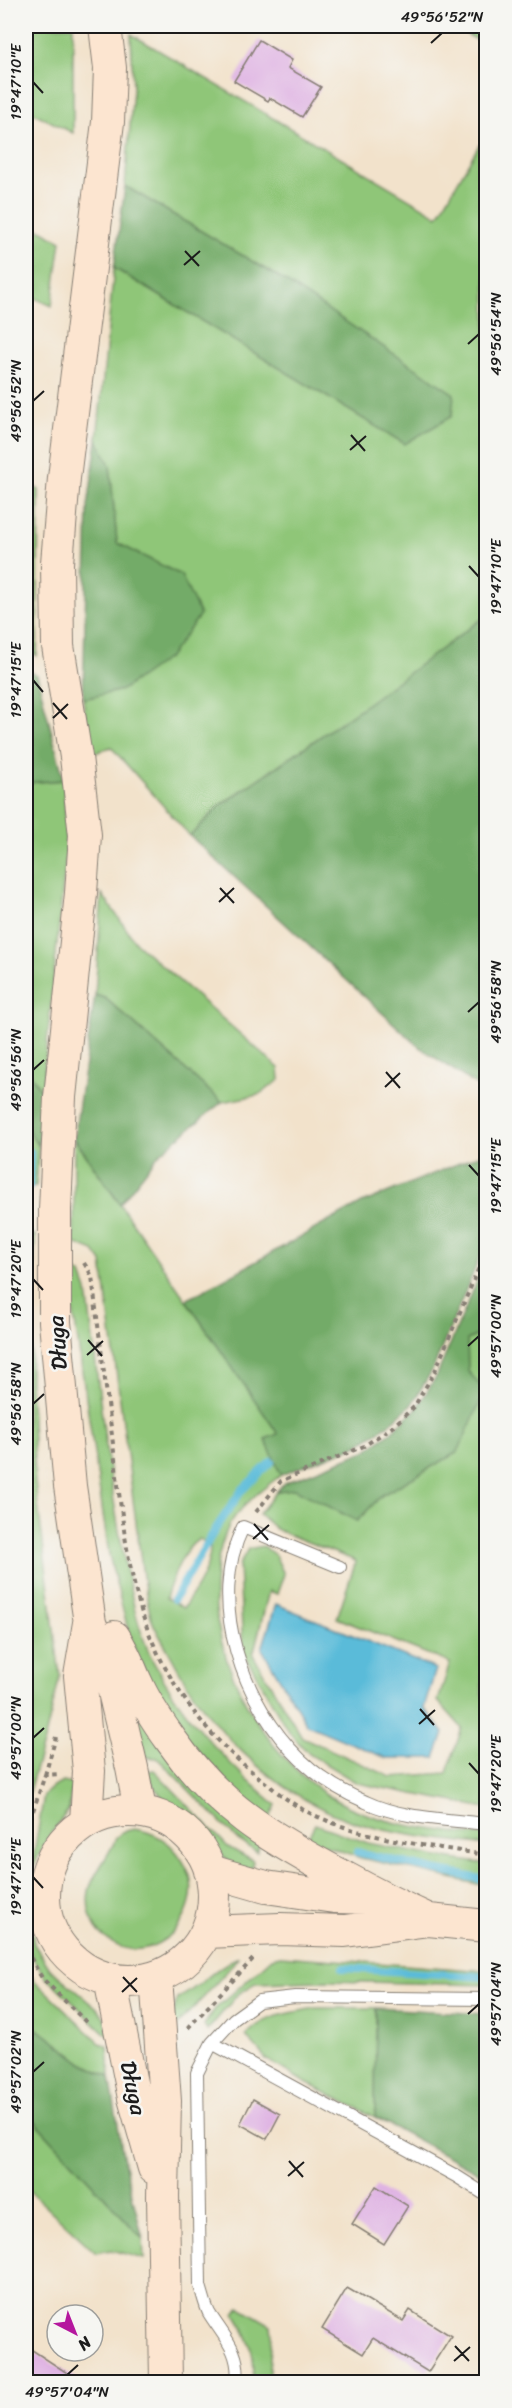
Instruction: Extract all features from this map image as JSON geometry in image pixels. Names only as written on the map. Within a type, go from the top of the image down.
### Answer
[{"type":"main road","name":"Długa","points":[[105,26],[110,68],[108,122],[64,478],[57,563],[58,646],[76,757],[85,835],[60,1098],[55,1322],[63,1422],[90,1623],[111,1679],[140,1810]]},
{"type":"main road","points":[[85,1589],[125,1653],[136,1683],[153,1713],[186,1761],[215,1793],[244,1819],[280,1843],[380,1898],[429,1920]]},
{"type":"main road","name":"Długa","points":[[86,1822],[89,1772],[80,1676],[90,1623]]},
{"type":"main road","points":[[140,1810],[160,1817],[182,1829],[199,1848],[210,1871],[214,1892],[213,1912],[206,1932],[193,1952],[176,1967],[156,1977],[133,1982],[110,1979],[85,1970],[65,1954],[51,1932],[44,1907],[45,1880],[54,1856],[69,1835],[86,1822],[112,1812],[140,1810]]},
{"type":"main road","points":[[210,1871],[266,1887],[334,1897],[380,1898]]},
{"type":"main road","points":[[206,1932],[280,1929],[345,1931],[429,1920],[486,1926]]},
{"type":"main road","name":"Długa","points":[[156,1977],[165,2101],[163,2196],[166,2382]]},
{"type":"main road","name":"Długa","points":[[110,1979],[134,2098],[163,2196]]},
{"type":"lane","points":[[340,1567],[243,1527],[235,1544],[228,1583],[230,1620],[236,1652],[253,1691],[273,1727],[301,1760],[335,1787],[368,1803],[398,1813],[486,1824]]},
{"type":"lane","points":[[237,2382],[239,2368],[234,2353],[208,2311],[200,2286],[197,2073],[212,2043],[234,2019],[259,2001],[296,1997],[486,1999]]},
{"type":"lane","points":[[212,2043],[456,2176],[486,2195]]},
{"type":"path","points":[[243,1527],[281,1481],[364,1446],[391,1428],[414,1407],[435,1371],[486,1251]]},
{"type":"path","points":[[55,1254],[78,1258],[86,1265],[92,1276],[120,1498],[135,1586],[147,1627],[163,1663],[185,1701],[238,1761],[301,1809],[361,1832],[404,1842],[486,1855]]},
{"type":"path","points":[[26,1846],[29,1823],[45,1775],[64,1774]]},
{"type":"path","points":[[26,1950],[42,1978],[96,2032]]},
{"type":"path","points":[[181,2032],[187,2029],[252,1961],[256,1950]]},
{"type":"green space","points":[[26,26],[73,26],[73,133],[26,109]]},
{"type":"green space","points":[[452,26],[486,26],[486,45]]},
{"type":"green space","points":[[131,34],[438,216],[479,145],[486,150],[486,616],[360,709],[220,805],[190,836],[111,747],[90,755],[83,699],[122,690],[181,575],[117,543],[110,466],[97,440],[114,268],[405,444],[277,276],[125,186],[133,89]]},
{"type":"green space","points":[[125,186],[277,276],[454,394],[452,416],[405,444],[114,268]]},
{"type":"green space","points":[[26,222],[61,241],[52,306],[26,294]]},
{"type":"green space","points":[[97,440],[110,465],[117,543],[181,575],[200,615],[169,657],[122,690],[83,699],[88,506]]},
{"type":"green space","points":[[26,482],[39,490],[37,656],[26,649]]},
{"type":"green space","points":[[486,616],[486,1092],[418,1046],[190,836],[220,806],[360,709]]},
{"type":"green space","points":[[26,669],[37,675],[64,780],[26,783]]},
{"type":"green space","points":[[64,780],[66,855],[42,1092],[26,1067],[26,783]]},
{"type":"green space","points":[[102,894],[136,943],[279,1068],[280,1080],[258,1095],[222,1102],[105,998],[95,995]]},
{"type":"green space","points":[[95,995],[105,998],[222,1102],[159,1154],[120,1204],[74,1138]]},
{"type":"green space","points":[[26,1067],[42,1092],[39,1146],[26,1128]]},
{"type":"green space","points":[[26,1128],[39,1146],[36,1186],[27,1186],[26,1195]]},
{"type":"green space","points":[[74,1138],[279,1435],[265,1439],[281,1475],[251,1500],[231,1522],[217,1565],[215,1603],[221,1641],[234,1678],[252,1713],[274,1746],[300,1774],[329,1796],[347,1806],[365,1814],[405,1825],[486,1836],[486,1845],[378,1829],[343,1818],[316,1805],[265,1772],[222,1731],[203,1707],[171,1656],[151,1616],[144,1584],[102,1262],[94,1251],[74,1243]],"holes":[[[200,1539],[210,1546],[205,1570],[183,1608],[166,1598],[184,1556],[194,1543]]]},
{"type":"green space","points":[[486,1152],[486,1242],[433,1369],[412,1404],[387,1426],[358,1445],[281,1475],[265,1439],[278,1434],[186,1300],[362,1203]]},
{"type":"green space","points":[[35,1235],[30,1380],[35,1481],[60,1676],[26,1801],[26,1236]]},
{"type":"green space","points":[[486,1260],[486,1331],[467,1340],[468,1371],[485,1391],[458,1452],[382,1495],[357,1521],[295,1489],[277,1491],[284,1483],[365,1451],[391,1432],[417,1408],[437,1375]]},
{"type":"green space","points":[[71,1268],[81,1274],[87,1291],[117,1520],[131,1594],[142,1635],[165,1682],[192,1721],[240,1773],[276,1805],[267,1823],[248,1806],[180,1731],[144,1670],[130,1638],[109,1555],[73,1309]]},
{"type":"green space","points":[[486,1331],[486,1661],[483,1662],[482,1694],[486,1701],[486,1808],[357,1783],[309,1754],[288,1731],[243,1651],[239,1565],[248,1549],[263,1546],[275,1555],[284,1574],[277,1594],[269,1591],[253,1655],[302,1737],[391,1777],[447,1773],[462,1728],[438,1701],[450,1663],[337,1618],[356,1561],[277,1530],[259,1514],[277,1491],[295,1488],[357,1521],[382,1495],[458,1452],[468,1371],[467,1340]]},
{"type":"green space","points":[[130,1699],[260,1843],[257,1852],[238,1840],[157,1758],[145,1757]]},
{"type":"green space","points":[[154,1770],[228,1847],[253,1861],[251,1872],[234,1866],[215,1849],[205,1832],[190,1816],[167,1804],[153,1785],[147,1771]]},
{"type":"green space","points":[[63,1782],[72,1784],[69,1809],[50,1835],[31,1870],[44,1795]]},
{"type":"green space","points":[[315,1824],[368,1843],[486,1864],[486,1886],[361,1858],[307,1839]]},
{"type":"green space","points":[[134,1829],[149,1832],[168,1843],[178,1853],[189,1872],[191,1881],[191,1898],[186,1914],[177,1928],[165,1939],[151,1947],[135,1949],[119,1947],[104,1937],[90,1916],[88,1904],[91,1885],[116,1838],[122,1832]]},
{"type":"green space","points":[[27,1899],[34,1944],[50,1969],[96,2007],[105,2018],[110,2035],[105,2033],[45,1976],[31,1955],[26,1940]]},
{"type":"green space","points":[[280,1956],[486,1971],[486,1985],[323,1981],[256,1983],[238,1994],[207,2031],[204,2025],[215,2009],[272,1958]]},
{"type":"green space","points":[[239,1957],[175,2027],[173,2015],[177,1999],[222,1966]]},
{"type":"green space","points":[[26,1969],[34,1980],[100,2043],[108,2046],[110,2077],[84,2064],[38,2029],[26,2045]]},
{"type":"green space","points":[[315,2008],[376,2008],[375,2117],[304,2082],[266,2059],[246,2036],[260,2023],[269,2019]]},
{"type":"green space","points":[[376,2008],[486,2014],[486,2177],[375,2117]]},
{"type":"green space","points":[[38,2029],[84,2064],[110,2077],[124,2161],[143,2239],[26,2112],[26,2045]]},
{"type":"green space","points":[[26,2112],[143,2239],[144,2259],[111,2250],[96,2253],[26,2188]]},
{"type":"green space","points":[[240,2307],[271,2325],[268,2382],[252,2382],[254,2364],[251,2347],[235,2314]]},
{"type":"water","points":[[276,1604],[436,1669],[424,1708],[444,1733],[435,1758],[386,1758],[307,1725],[262,1649]]},
{"type":"building","points":[[259,40],[292,60],[288,68],[321,87],[302,117],[270,98],[268,101],[234,81]]},
{"type":"building","points":[[253,2099],[280,2114],[267,2139],[240,2124]]},
{"type":"building","points":[[376,2186],[408,2206],[384,2244],[352,2224]]},
{"type":"building","points":[[347,2288],[403,2321],[410,2310],[451,2336],[428,2372],[373,2338],[363,2354],[322,2329]]},
{"type":"building","points":[[26,2346],[45,2358],[45,2363],[52,2363],[81,2382],[26,2382]]},
{"type":"waterway","points":[[29,1187],[30,1152]]},
{"type":"waterway","points":[[26,1308],[28,1233]]},
{"type":"waterway","points":[[174,1599],[242,1490],[271,1462]]},
{"type":"waterway","points":[[357,1852],[486,1880]]},
{"type":"waterway","points":[[343,1968],[486,1977]]}]
